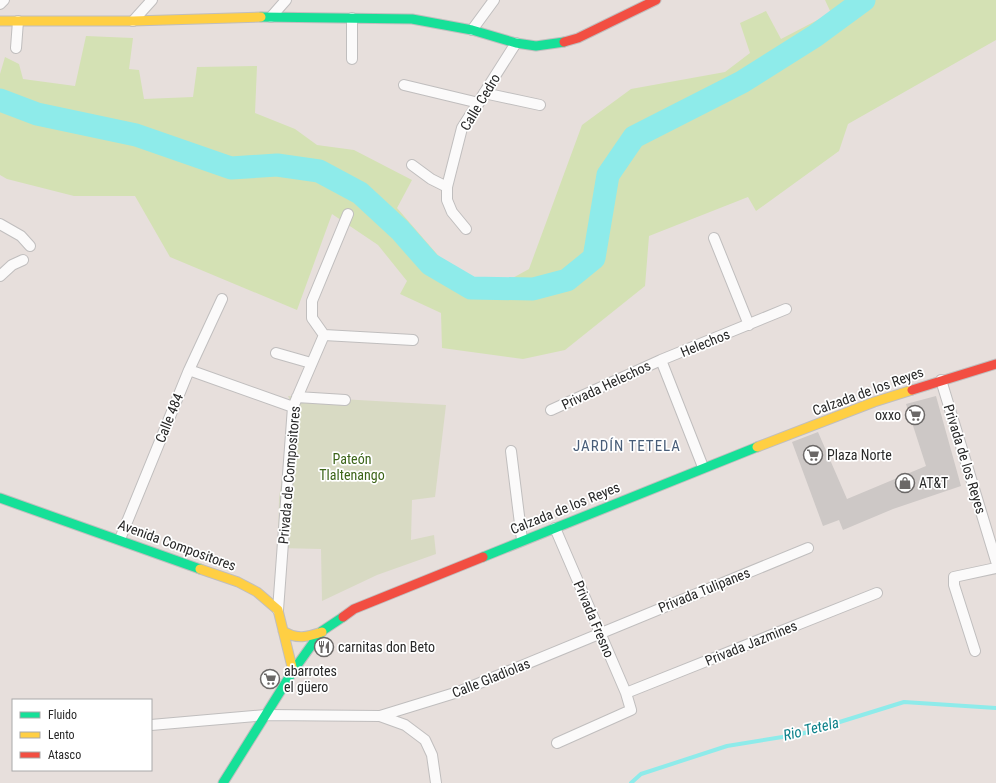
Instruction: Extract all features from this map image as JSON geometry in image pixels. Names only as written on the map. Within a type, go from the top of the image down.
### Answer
[{"type":"street","points":[[0,4],[4,0]]},
{"type":"street","points":[[132,21],[152,0]]},
{"type":"street","points":[[271,17],[286,0]]},
{"type":"street","points":[[472,30],[494,0]]},
{"type":"street","points":[[0,21],[132,21],[271,17],[412,19],[472,30],[516,43],[536,46],[551,45],[578,38],[656,0]]},
{"type":"street","points":[[352,18],[352,59]]},
{"type":"street","points":[[16,48],[18,21]]},
{"type":"street","name":"Calle Cedro","points":[[466,229],[452,212],[447,200],[447,187],[462,128],[516,43]]},
{"type":"street","points":[[404,85],[479,103]]},
{"type":"street","points":[[484,93],[540,105]]},
{"type":"street","points":[[412,165],[432,179],[447,187]]},
{"type":"street","points":[[348,214],[312,301],[312,318],[324,335],[413,340]]},
{"type":"street","points":[[0,224],[21,236],[30,246]]},
{"type":"street","points":[[714,238],[749,325]]},
{"type":"street","points":[[0,276],[12,265],[23,260]]},
{"type":"street","name":"Calle 484","points":[[120,539],[189,370],[222,299]]},
{"type":"street","name":"Helechos","points":[[660,360],[786,309]]},
{"type":"street","name":"Privada de Compositores","points":[[278,610],[293,407],[324,335]]},
{"type":"street","points":[[276,353],[311,363]]},
{"type":"street","points":[[660,360],[703,467]]},
{"type":"street","name":"Privada Helechos","points":[[551,410],[660,360]]},
{"type":"street","name":"Calzada de los Reyes","points":[[223,783],[262,715],[322,631],[354,609],[703,467],[874,402],[996,364]]},
{"type":"street","points":[[189,370],[293,407]]},
{"type":"street","name":"Privada de los Reyes","points":[[941,380],[996,561]]},
{"type":"street","points":[[297,397],[345,400]]},
{"type":"street","points":[[511,451],[522,540]]},
{"type":"street","name":"Avenida Compositores","points":[[0,498],[120,539],[238,582],[257,592],[278,610]]},
{"type":"street","name":"Privada Fresno","points":[[556,528],[599,633],[626,693],[631,710],[557,743]]},
{"type":"street","name":"Privada Tulipanes","points":[[599,633],[808,548]]},
{"type":"street","points":[[976,651],[954,585],[954,577],[996,568]]},
{"type":"street","name":"Privada Jazmines","points":[[626,693],[877,593]]},
{"type":"street","points":[[278,610],[293,671]]},
{"type":"street","points":[[283,631],[292,637],[304,639],[322,631]]},
{"type":"street","name":"Calle Gladiolas","points":[[380,716],[458,692],[599,633]]},
{"type":"street","points":[[152,726],[262,715],[380,716],[404,725],[425,740],[432,755],[436,783]]},
{"type":"green space","points":[[825,0],[996,0],[996,40],[848,124],[839,151],[756,211],[748,197],[649,236],[645,286],[565,350],[523,359],[442,348],[441,313],[400,294],[407,281],[378,245],[332,214],[297,310],[170,257],[135,196],[74,196],[7,179],[0,175],[0,74],[5,57],[19,64],[23,79],[75,86],[86,36],[133,38],[129,69],[139,70],[144,99],[193,97],[197,67],[257,66],[255,113],[295,129],[317,145],[354,150],[412,180],[397,208],[449,268],[471,278],[509,280],[529,269],[582,125],[631,89],[725,72],[750,53],[740,23],[766,11],[781,39],[831,13]]},
{"type":"green space","name":"Pateón Tlaltenango","points":[[288,396],[446,405],[435,497],[412,500],[411,540],[434,535],[436,554],[377,575],[322,601],[321,549],[278,548],[279,498],[293,407]]},
{"type":"building","name":"Plaza Norte","points":[[936,396],[961,486],[893,509],[843,530],[839,520],[823,526],[792,442],[818,432],[847,499],[926,466],[906,404]]},
{"type":"waterway","points":[[0,100],[37,114],[136,135],[231,168],[277,165],[319,171],[360,193],[400,230],[430,264],[471,288],[533,289],[567,280],[594,258],[608,175],[634,137],[742,82],[815,36],[864,0]]},
{"type":"waterway","name":"Rio Tetela","points":[[631,783],[641,774],[727,746],[801,734],[904,702],[996,708]]},
{"type":"traffic: fast","points":[[261,17],[412,19],[472,30],[516,43],[536,46],[564,42]]},
{"type":"traffic: fast","points":[[483,557],[757,447]]},
{"type":"traffic: fast","points":[[0,498],[200,569]]},
{"type":"traffic: fast","points":[[223,783],[293,671],[313,643],[322,631],[343,617]]},
{"type":"traffic: slow","points":[[0,21],[133,21],[261,17]]},
{"type":"traffic: slow","points":[[757,447],[874,402],[912,390]]},
{"type":"traffic: slow","points":[[200,569],[238,582],[257,592],[278,610],[293,671]]},
{"type":"traffic: slow","points":[[283,631],[298,637],[322,632]]},
{"type":"traffic: jam","points":[[564,42],[578,38],[656,0]]},
{"type":"traffic: jam","points":[[912,390],[996,364]]},
{"type":"traffic: jam","points":[[343,617],[354,609],[483,557]]},
{"type":"place","name":"oxxo","points":[[915,415]]},
{"type":"place","name":"Plaza Norte","points":[[813,455]]},
{"type":"place","name":"AT&T","points":[[905,483]]},
{"type":"place","name":"carnitas don Beto","points":[[324,647]]},
{"type":"place","name":"abarrotes el güero","points":[[270,679]]},
{"type":"district","name":"JARDÍN TETELA","points":[[627,446]]}]
